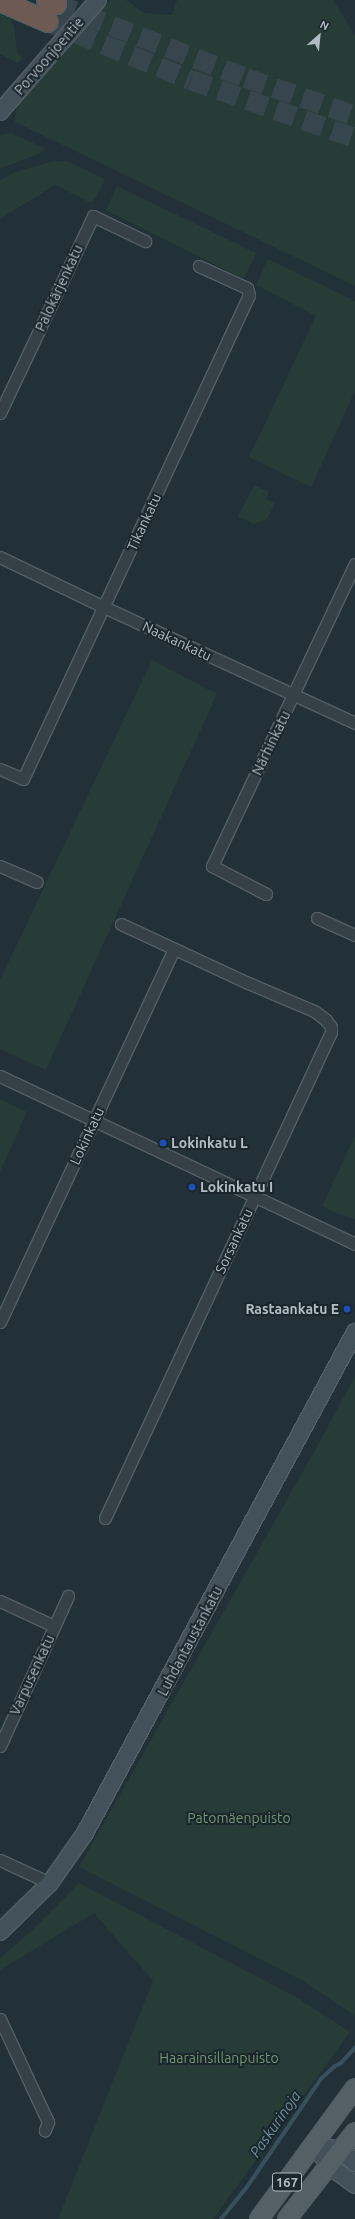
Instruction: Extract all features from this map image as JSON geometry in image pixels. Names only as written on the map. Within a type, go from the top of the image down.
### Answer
[{"type":"highway","points":[[0,1],[48,22]]},
{"type":"main road","name":"167","points":[[259,2219],[355,2088]]},
{"type":"main road","name":"167","points":[[287,2219],[355,2132]]},
{"type":"street","name":"Porvoonjoentie","points":[[0,112],[98,0]]},
{"type":"street","name":"Palokärjenkatu","points":[[0,413],[93,216],[145,241]]},
{"type":"street","name":"Tikankatu","points":[[0,769],[23,779],[249,295],[247,288],[199,266]]},
{"type":"street","name":"Naakankatu","points":[[0,557],[104,607],[355,723]]},
{"type":"street","name":"Närhinkatu","points":[[266,894],[212,866],[355,564]]},
{"type":"street","points":[[0,866],[37,882]]},
{"type":"street","points":[[318,918],[355,935]]},
{"type":"street","points":[[120,924],[174,949]]},
{"type":"street","name":"Sorsankatu","points":[[104,1518],[331,1032],[331,1027],[326,1020],[314,1011],[248,984],[174,949]]},
{"type":"street","name":"Lokinkatu","points":[[0,1322],[174,949]]},
{"type":"street","points":[[0,1076],[355,1244]]},
{"type":"street","name":"Luhdantaustankatu","points":[[0,1932],[50,1883],[98,1812],[355,1332]]},
{"type":"street","name":"Varpusenkatu","points":[[0,1746],[68,1596]]},
{"type":"street","name":"Varpusenkatu","points":[[0,1601],[54,1626]]},
{"type":"street","points":[[0,1860],[50,1883]]},
{"type":"street","points":[[0,2020],[48,2122],[45,2130]]},
{"type":"street","points":[[314,2145],[341,2150],[355,2163]]},
{"type":"street","points":[[314,2145],[329,2166],[355,2185]]},
{"type":"green space","points":[[110,0],[126,0],[144,13],[172,15],[177,0],[333,0],[355,35],[355,286],[15,122],[16,107]]},
{"type":"green space","points":[[0,14],[11,19],[14,27],[17,53],[23,58],[18,63],[0,54]]},
{"type":"green space","points":[[12,133],[44,148],[43,152],[0,169],[0,135]]},
{"type":"green space","points":[[54,161],[69,162],[105,179],[96,197],[91,203],[55,185],[0,219],[0,180],[16,172]]},
{"type":"green space","points":[[117,186],[256,253],[244,279],[106,210]]},
{"type":"green space","points":[[268,259],[355,301],[355,391],[311,487],[249,457],[316,316],[256,285]]},
{"type":"green space","points":[[254,485],[269,492],[266,499],[275,503],[267,519],[253,524],[238,516]]},
{"type":"green space","points":[[152,660],[217,694],[46,1070],[0,1049],[0,980]]},
{"type":"green space","points":[[0,1099],[27,1112],[0,1172]]},
{"type":"green space","points":[[355,1136],[355,1219],[335,1213],[322,1206]]},
{"type":"green space","name":"Patomäenpuisto","points":[[355,1376],[355,2016],[303,1981],[79,1867],[314,1452]]},
{"type":"green space","name":"Haarainsillanpuisto","points":[[79,1883],[298,1998],[350,2032],[213,2219],[58,2219],[153,1981],[94,1913],[0,1970],[0,1958],[37,1926]]},
{"type":"waterway","name":"Paskurinoja","points":[[221,2219],[247,2187],[321,2079],[334,2067],[341,2063],[355,2048]]},
{"type":"tunnel","points":[[56,4],[246,78],[355,116]]},
{"type":"tunnel","points":[[48,22],[191,80],[355,138]]},
{"type":"place","name":"Lokinkatu L","points":[[163,1143]]},
{"type":"place","name":"Lokinkatu I","points":[[192,1187]]},
{"type":"place","name":"Rastaankatu E","points":[[347,1309]]}]
